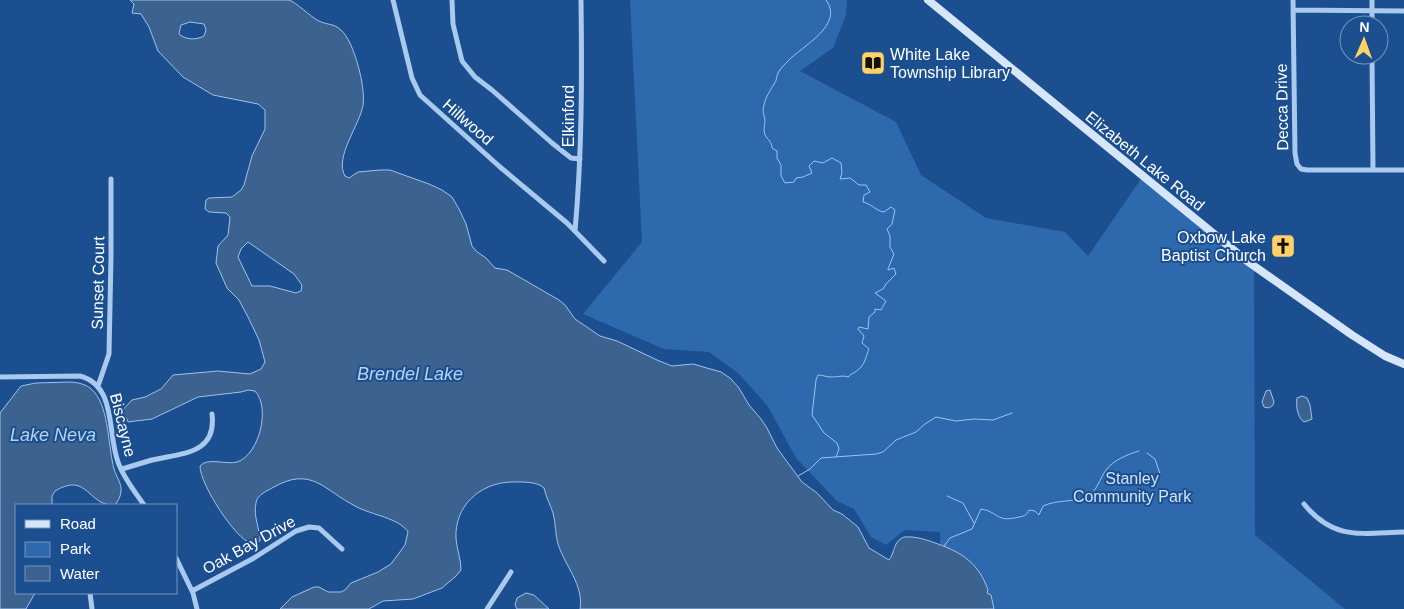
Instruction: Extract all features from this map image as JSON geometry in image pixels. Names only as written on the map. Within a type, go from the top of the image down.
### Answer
[{"type":"street","name":"Hillwood","points":[[393,0],[412,78],[420,95],[575,231],[604,261]]},
{"type":"street","points":[[452,0],[453,24],[462,61],[475,77],[552,143],[571,158],[580,159]]},
{"type":"street","name":"Elkinford","points":[[575,231],[580,159],[581,0]]},
{"type":"street","name":"Elizabeth Lake Road","points":[[928,0],[1247,261],[1352,335],[1385,356],[1404,364]]},
{"type":"street","name":"Decca Drive","points":[[1294,0],[1295,153],[1297,164],[1301,169],[1307,170],[1404,170]]},
{"type":"street","points":[[1372,0],[1372,15]]},
{"type":"street","points":[[1293,10],[1404,11]]},
{"type":"street","points":[[1372,65],[1373,170]]},
{"type":"street","name":"Sunset Court","points":[[98,386],[109,354],[112,240],[111,179]]},
{"type":"street","name":"Biscayne","points":[[0,377],[80,376],[88,378],[98,386],[106,402],[118,463],[143,504]]},
{"type":"street","points":[[122,469],[199,448],[208,441],[212,430],[212,414]]},
{"type":"street","points":[[1304,504],[1314,516],[1335,530],[1404,532]]},
{"type":"street","name":"Oak Bay Drive","points":[[192,591],[254,558],[302,529],[319,528],[342,549]]},
{"type":"street","points":[[178,562],[192,591],[197,609]]},
{"type":"street","points":[[487,609],[511,572]]},
{"type":"street","points":[[90,594],[92,609]]},
{"type":"green space","name":"Stanley Community Park","points":[[630,0],[847,0],[846,15],[833,48],[800,71],[896,122],[921,175],[986,218],[1065,232],[1088,256],[1141,179],[1254,270],[1255,535],[1345,609],[941,609],[940,532],[905,530],[886,545],[871,537],[854,509],[837,501],[796,458],[767,405],[738,373],[709,352],[664,349],[583,314],[642,242]]},
{"type":"water","name":"Brendel Lake","points":[[130,0],[289,0],[317,20],[341,30],[346,36],[354,54],[363,88],[361,113],[345,150],[342,168],[345,176],[349,178],[358,172],[390,170],[442,190],[452,197],[459,209],[466,224],[472,246],[495,268],[507,270],[559,300],[575,319],[600,336],[617,341],[672,366],[693,364],[721,372],[730,378],[761,419],[777,448],[802,482],[817,493],[833,510],[842,514],[858,527],[869,548],[889,560],[896,544],[904,537],[926,540],[947,547],[975,566],[988,590],[987,593],[991,595],[994,609],[580,609],[577,584],[558,544],[554,517],[544,488],[533,483],[511,482],[499,483],[479,492],[464,507],[456,527],[461,570],[442,588],[413,599],[383,601],[369,609],[280,609],[292,597],[314,587],[319,587],[328,592],[341,592],[351,583],[378,572],[391,564],[405,545],[408,532],[398,523],[357,507],[317,482],[308,479],[297,479],[286,482],[260,496],[255,508],[260,541],[252,544],[245,540],[228,522],[212,497],[200,466],[207,462],[237,462],[245,458],[251,450],[257,441],[262,419],[260,399],[255,391],[248,390],[198,397],[152,419],[128,422],[126,417],[118,415],[132,400],[145,397],[161,389],[173,375],[218,371],[250,374],[261,369],[265,362],[259,340],[248,317],[239,300],[227,288],[216,263],[218,246],[228,235],[230,217],[226,213],[209,212],[205,209],[206,200],[209,198],[232,197],[241,190],[252,156],[265,129],[265,110],[258,104],[213,95],[183,77],[158,51],[149,27],[141,14],[132,13],[134,4]],"holes":[[[190,22],[204,24],[206,30],[204,36],[192,39],[180,35],[181,25]],[[248,242],[294,274],[302,285],[301,291],[296,293],[270,286],[252,286],[238,257],[241,249]]]},
{"type":"water","name":"Lake Neva","points":[[71,382],[87,386],[93,390],[100,400],[106,418],[112,460],[121,486],[120,495],[116,504],[106,504],[81,487],[74,485],[55,491],[52,496],[52,504],[15,504],[15,594],[34,594],[26,609],[0,609],[0,413],[21,386],[36,383]]},
{"type":"water","points":[[1270,390],[1274,402],[1273,405],[1269,408],[1264,407],[1262,402],[1266,391]]},
{"type":"water","points":[[1302,396],[1307,398],[1312,419],[1304,422],[1298,414],[1297,408],[1297,398]]},
{"type":"water","points":[[526,593],[534,595],[549,609],[517,609],[515,605],[517,598]]},
{"type":"waterway","points":[[826,0],[830,9],[830,18],[826,26],[811,42],[794,55],[777,74],[776,82],[768,94],[763,111],[765,135],[772,148],[777,151],[777,158],[781,165],[781,176],[785,183],[794,182],[796,178],[812,173],[809,166],[814,161],[823,163],[832,158],[841,163],[842,173],[840,179],[850,178],[859,185],[866,185],[870,192],[864,195],[863,202],[884,212],[891,207],[895,210],[892,224],[887,229],[890,236],[890,247],[894,254],[888,270],[894,268],[896,274],[883,289],[875,293],[886,301],[881,310],[875,309],[875,312],[869,317],[868,329],[859,327],[858,329],[864,336],[862,343],[869,349],[864,362],[859,369],[848,377],[818,375],[816,380],[812,415],[824,433],[837,443],[839,449],[836,457]]},
{"type":"waterway","points":[[798,476],[810,469],[821,458],[883,452],[896,440],[916,432],[936,417],[956,421],[974,419],[993,420],[1012,413]]},
{"type":"waterway","points":[[944,546],[950,538],[972,529],[981,509],[1002,518],[1012,519],[1024,516],[1029,510],[1035,511],[1039,515],[1043,506],[1055,502],[1077,500],[1088,496],[1094,491],[1109,466],[1121,458],[1139,451]]},
{"type":"waterway","points":[[1147,453],[1155,459],[1160,474]]},
{"type":"waterway","points":[[947,496],[963,503],[974,523]]},
{"type":"place","name":"White Lake Township Library","points":[[873,63]]},
{"type":"place","name":"Oxbow Lake Baptist Church","points":[[1283,246]]}]
